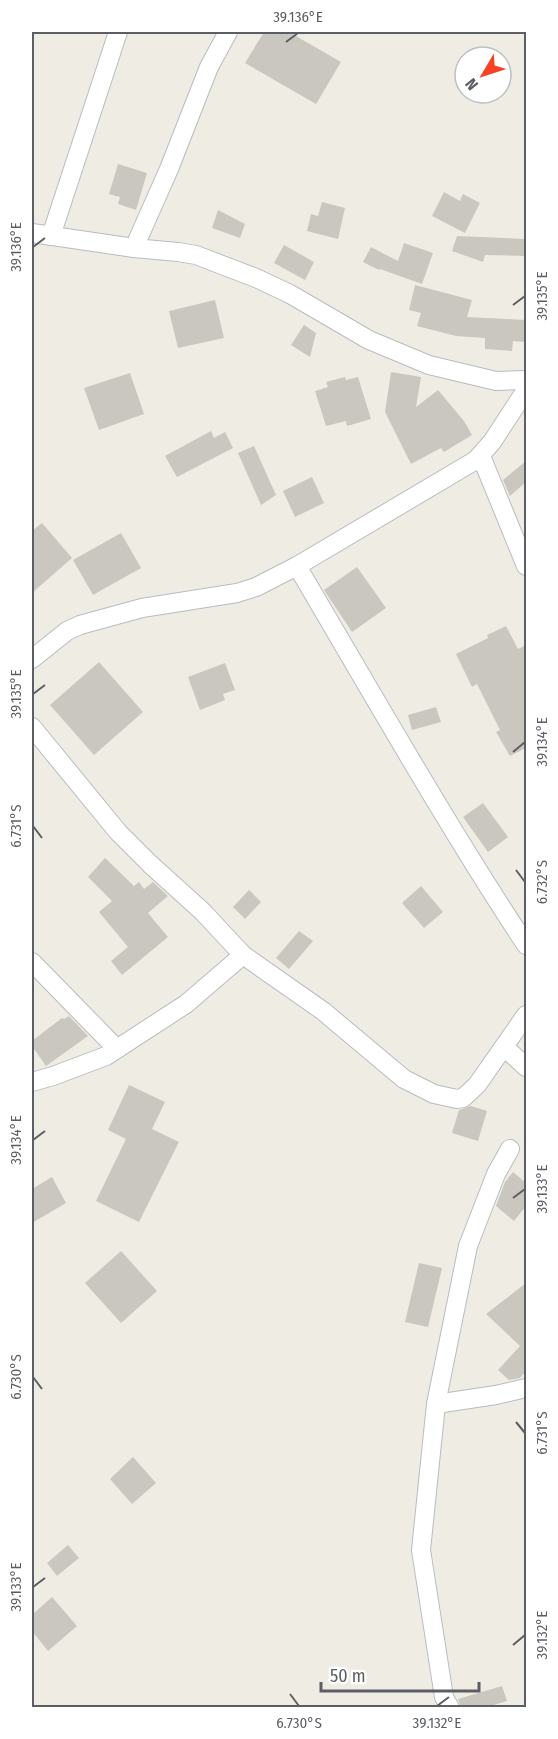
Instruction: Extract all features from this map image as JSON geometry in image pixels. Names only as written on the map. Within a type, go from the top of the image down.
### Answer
[{"type":"street","points":[[51,236],[118,32]]},
{"type":"street","points":[[134,248],[169,169],[201,85],[228,32]]},
{"type":"street","points":[[32,232],[196,255],[256,278],[290,294],[369,340],[429,364],[496,381],[526,380]]},
{"type":"street","points":[[32,659],[66,631],[80,625],[142,608],[237,593],[256,587],[297,566],[481,456],[526,390]]},
{"type":"street","points":[[481,456],[526,566]]},
{"type":"street","points":[[297,566],[526,945]]},
{"type":"street","points":[[32,727],[118,832],[203,912],[243,955],[323,1011],[404,1079],[434,1094],[457,1099],[463,1098],[477,1085],[526,1016]]},
{"type":"street","points":[[32,1082],[106,1056],[186,1004],[243,955]]},
{"type":"street","points":[[32,962],[117,1049]]},
{"type":"street","points":[[504,1047],[526,1067]]},
{"type":"street","points":[[450,1707],[444,1697],[421,1551],[436,1404],[468,1245],[496,1174],[510,1149]]},
{"type":"street","points":[[436,1404],[526,1388]]},
{"type":"building","points":[[264,32],[289,32],[341,62],[316,104],[245,63]]},
{"type":"building","points":[[118,164],[147,173],[136,210],[118,204],[120,197],[109,194]]},
{"type":"building","points":[[444,192],[460,201],[463,194],[480,203],[465,233],[432,216]]},
{"type":"building","points":[[322,202],[345,208],[338,239],[307,231],[311,214],[318,216]]},
{"type":"building","points":[[218,210],[245,224],[240,238],[212,228]]},
{"type":"building","points":[[457,236],[526,239],[526,256],[485,255],[483,262],[452,251]]},
{"type":"building","points":[[404,243],[433,253],[422,284],[379,270],[363,262],[371,247],[398,261]]},
{"type":"building","points":[[284,245],[314,262],[305,280],[274,263]]},
{"type":"building","points":[[415,285],[472,300],[467,317],[526,320],[525,342],[513,341],[512,351],[485,349],[485,338],[456,336],[417,326],[421,313],[409,310]]},
{"type":"building","points":[[215,300],[224,338],[178,348],[169,311]]},
{"type":"building","points":[[304,325],[316,333],[310,357],[291,345]]},
{"type":"building","points":[[391,372],[421,377],[416,407],[438,390],[464,421],[472,435],[444,452],[441,448],[411,464],[385,412]]},
{"type":"building","points":[[130,373],[144,414],[99,430],[84,388]]},
{"type":"building","points":[[345,377],[346,380],[358,377],[371,419],[347,426],[346,421],[326,426],[315,391],[328,387],[326,382]]},
{"type":"building","points":[[211,431],[214,438],[225,432],[233,448],[177,477],[165,456]]},
{"type":"building","points":[[254,446],[276,495],[261,505],[238,453]]},
{"type":"building","points":[[526,461],[526,482],[510,496],[503,480]]},
{"type":"building","points":[[312,477],[324,503],[295,517],[283,491]]},
{"type":"building","points":[[42,523],[72,558],[32,593],[32,531]]},
{"type":"building","points":[[121,533],[141,568],[93,595],[73,560]]},
{"type":"building","points":[[357,567],[386,608],[352,632],[324,590]]},
{"type":"building","points":[[506,626],[518,649],[526,645],[526,748],[510,756],[496,732],[500,730],[477,684],[472,687],[456,654]]},
{"type":"building","points":[[99,662],[143,712],[94,755],[50,705]]},
{"type":"building","points":[[225,663],[235,690],[223,694],[225,700],[200,710],[188,677]]},
{"type":"building","points":[[436,707],[441,722],[412,730],[408,715]]},
{"type":"building","points":[[483,803],[508,837],[488,852],[463,817]]},
{"type":"building","points":[[105,858],[134,886],[139,882],[144,889],[153,882],[168,896],[148,913],[168,937],[122,975],[111,961],[128,947],[99,912],[112,901],[88,877]]},
{"type":"building","points":[[421,886],[443,912],[424,928],[402,903]]},
{"type":"building","points":[[249,890],[261,902],[245,919],[233,907]]},
{"type":"building","points":[[299,931],[313,941],[289,969],[276,958]]},
{"type":"building","points":[[69,1016],[88,1036],[46,1066],[32,1046],[32,1041],[62,1018]]},
{"type":"building","points":[[129,1085],[165,1102],[152,1129],[179,1142],[139,1222],[96,1201],[126,1139],[108,1130]]},
{"type":"building","points":[[471,1106],[487,1111],[478,1141],[452,1133],[459,1110]]},
{"type":"building","points":[[513,1172],[526,1183],[526,1206],[514,1221],[496,1206],[505,1182]]},
{"type":"building","points":[[52,1177],[66,1203],[32,1223],[32,1189]]},
{"type":"building","points":[[121,1251],[157,1291],[121,1323],[85,1283]]},
{"type":"building","points":[[419,1263],[442,1268],[428,1327],[405,1322]]},
{"type":"building","points":[[526,1283],[526,1371],[520,1378],[509,1380],[498,1370],[520,1346],[486,1314]]},
{"type":"building","points":[[133,1457],[156,1483],[132,1504],[110,1479]]},
{"type":"building","points":[[68,1545],[79,1558],[57,1576],[47,1563]]},
{"type":"building","points":[[52,1597],[77,1626],[48,1651],[32,1631],[32,1615]]},
{"type":"building","points":[[502,1686],[507,1701],[487,1707],[461,1707],[458,1699]]}]
